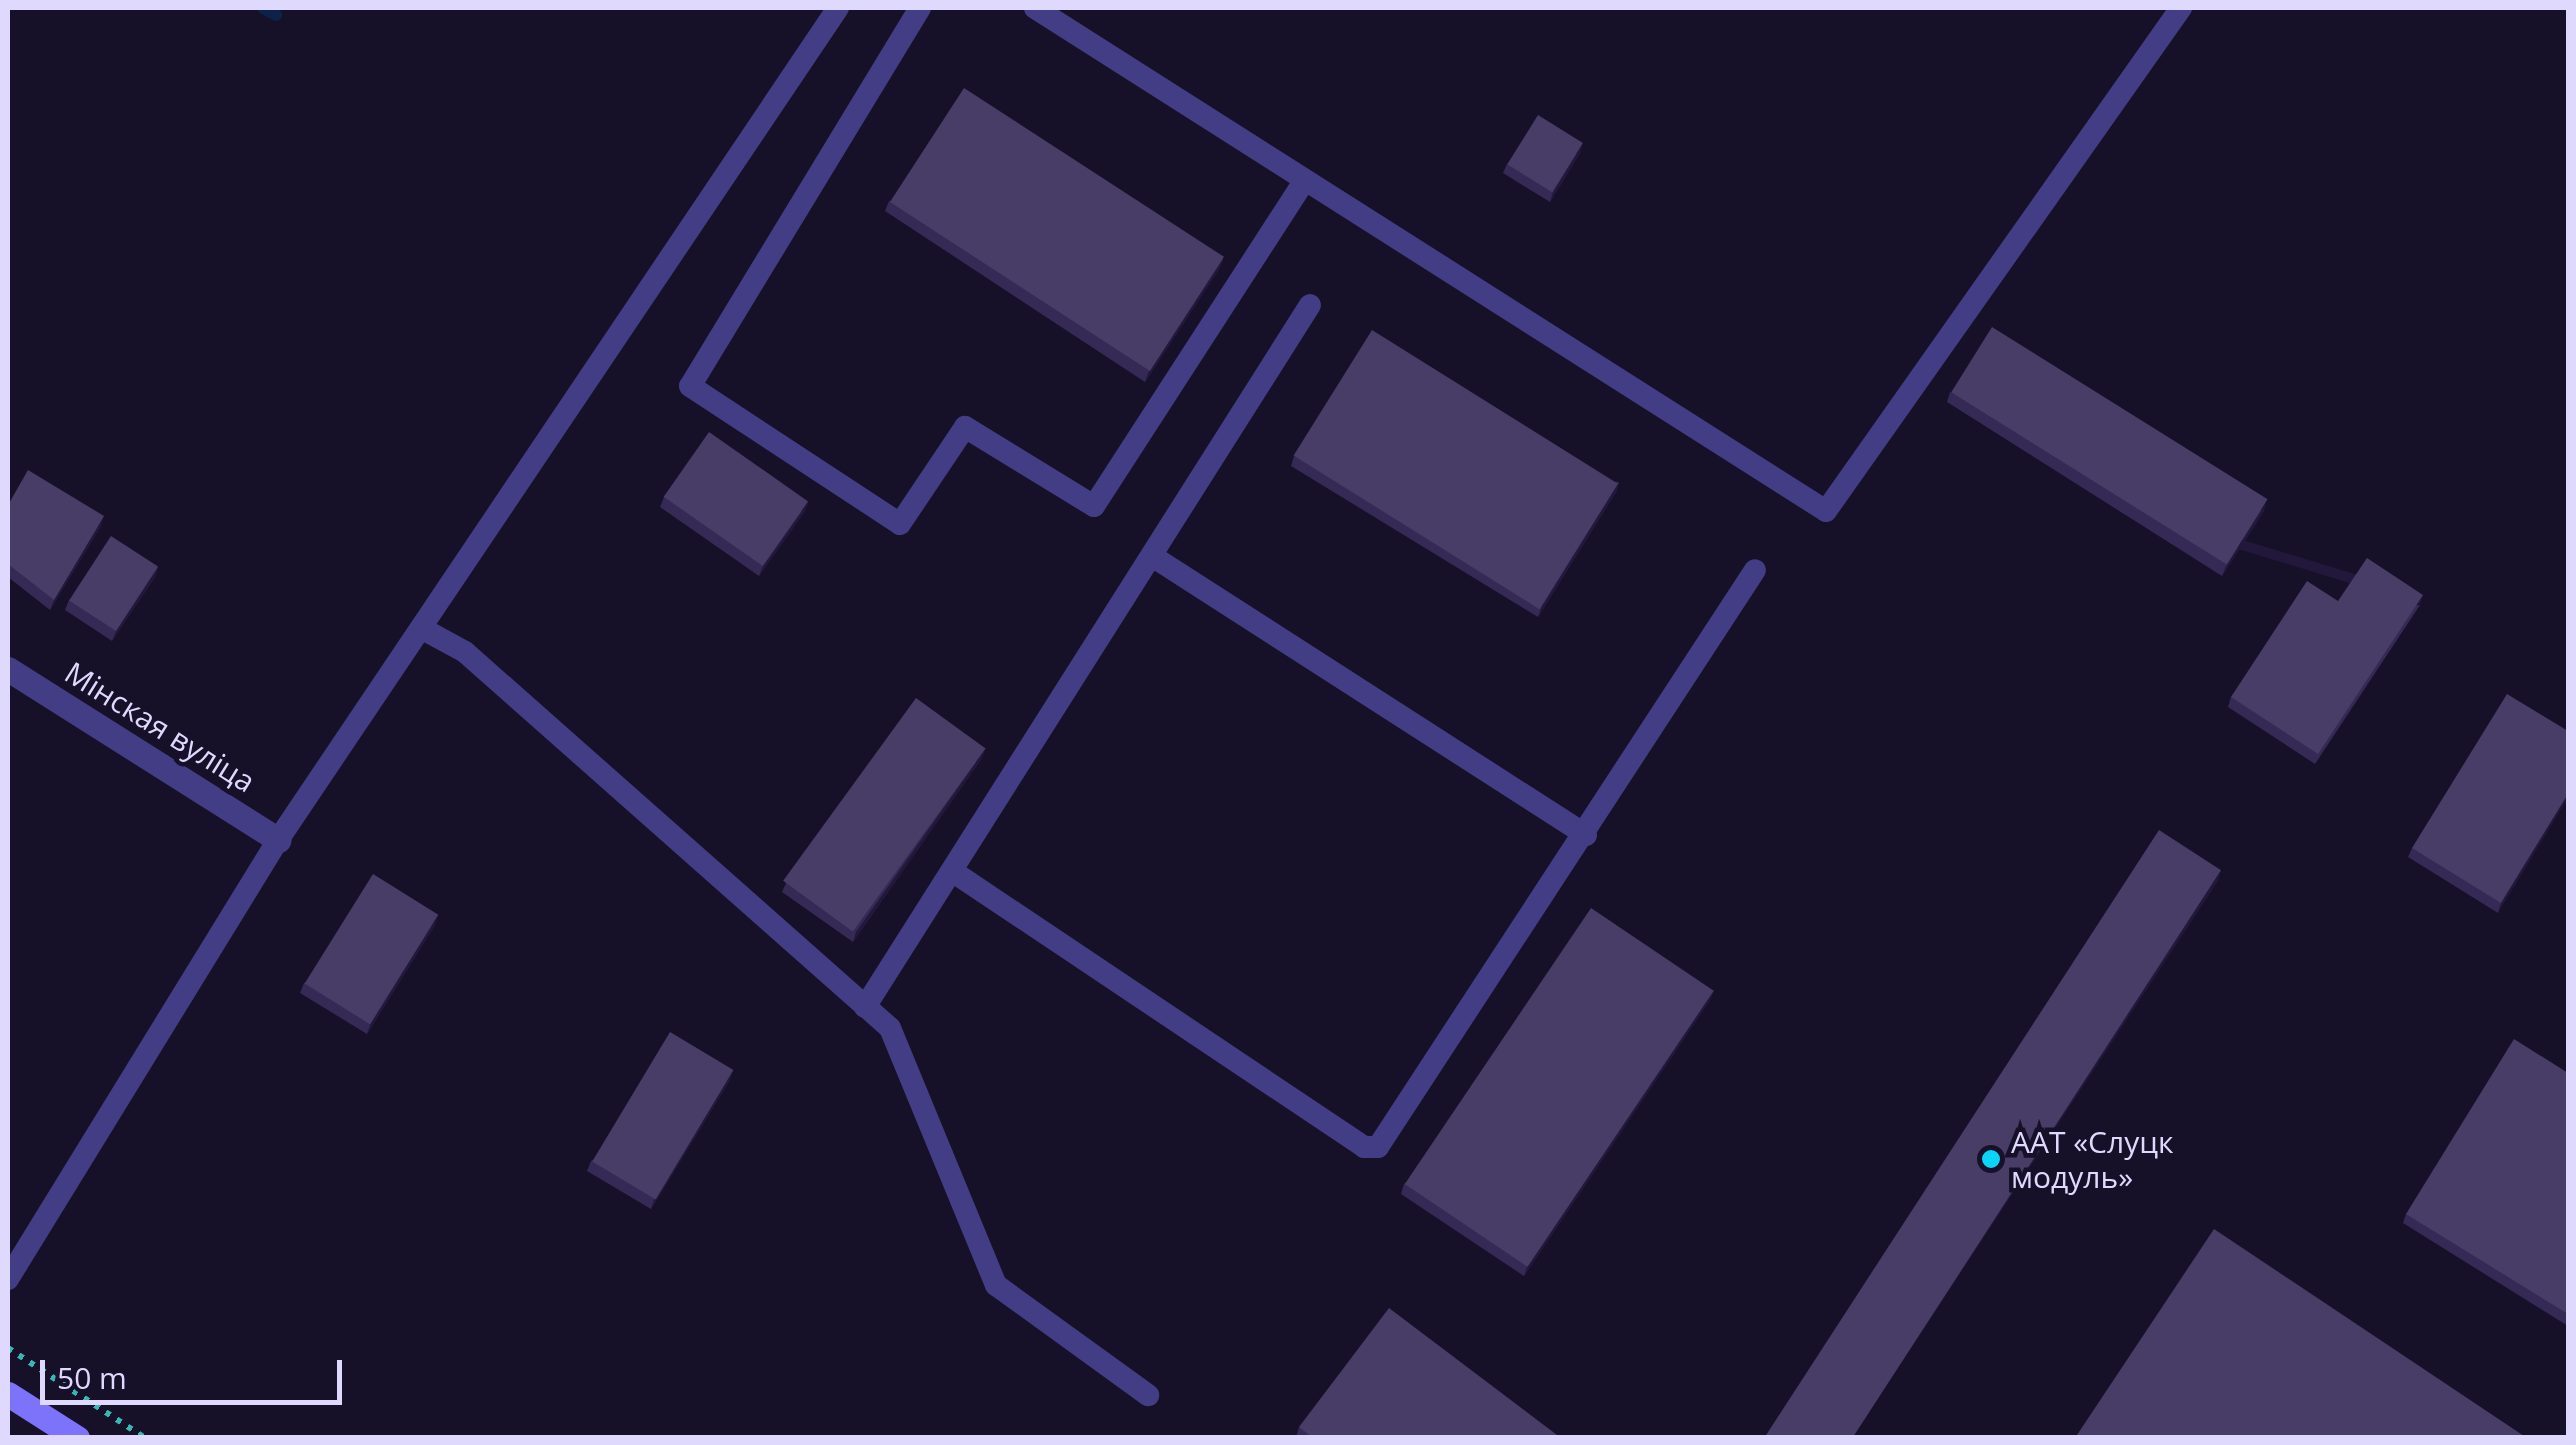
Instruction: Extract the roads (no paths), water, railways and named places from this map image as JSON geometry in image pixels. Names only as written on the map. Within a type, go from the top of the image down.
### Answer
[{"type":"main road","points":[[8,1394],[77,1438]]},
{"type":"street","name":"Мінская вуліца","points":[[8,669],[278,840]]},
{"type":"lane","points":[[8,1279],[278,840],[838,8]]},
{"type":"lane","points":[[920,8],[690,386],[900,524],[964,427],[1094,506],[1305,180]]},
{"type":"lane","points":[[1035,8],[1826,510],[2180,8]]},
{"type":"lane","points":[[865,1006],[1310,305]]},
{"type":"lane","points":[[1152,556],[1586,834]]},
{"type":"lane","points":[[952,871],[1364,1147],[1378,1147],[1755,570]]},
{"type":"lane","points":[[421,628],[465,652],[890,1028],[996,1284],[1148,1394]]},
{"type":"waterway","points":[[263,8],[276,15]]},
{"type":"place","name":"ААТ «Слуцк модуль»","points":[[1991,1159]]}]
